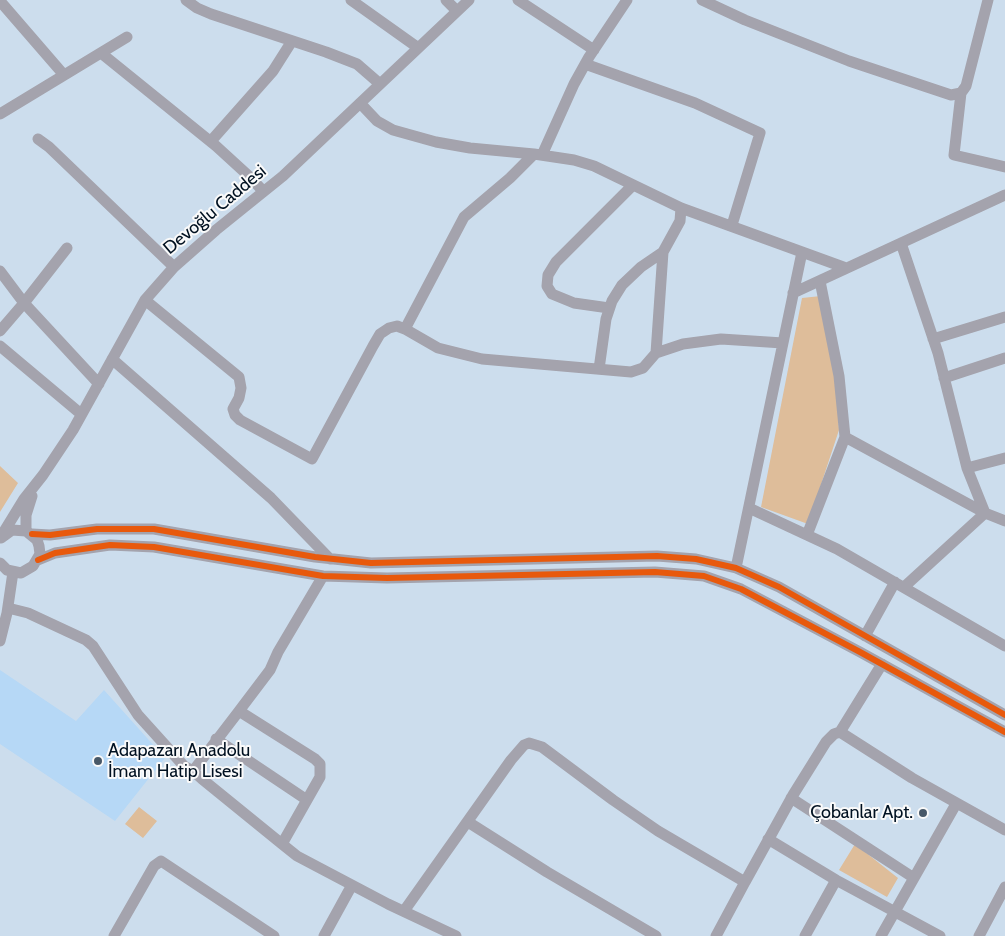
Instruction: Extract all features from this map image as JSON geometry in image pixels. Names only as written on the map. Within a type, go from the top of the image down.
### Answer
[{"type":"street","points":[[186,0],[197,8],[211,14],[357,64],[380,84]]},
{"type":"street","points":[[351,0],[417,48]]},
{"type":"street","points":[[446,0],[457,10]]},
{"type":"street","name":"Devoğlu Caddesi","points":[[35,487],[99,384],[145,300],[174,267],[283,176],[469,0]]},
{"type":"street","points":[[518,0],[594,50]]},
{"type":"street","points":[[406,329],[464,218],[538,154],[585,64],[627,0]]},
{"type":"street","points":[[702,0],[745,20],[850,61],[952,96],[961,94]]},
{"type":"street","points":[[988,0],[966,86],[961,94],[954,155],[1005,166]]},
{"type":"street","points":[[0,1],[64,76]]},
{"type":"street","points":[[0,114],[127,37]]},
{"type":"street","points":[[211,141],[273,71],[292,41]]},
{"type":"street","points":[[101,53],[211,141],[263,191]]},
{"type":"street","points":[[585,64],[696,103],[760,133],[732,226]]},
{"type":"street","points":[[360,103],[377,121],[393,130],[436,142],[470,148],[538,154],[574,160],[594,166],[681,208],[846,268]]},
{"type":"street","points":[[38,138],[174,267]]},
{"type":"street","points":[[609,308],[574,303],[552,294],[547,286],[548,275],[556,262],[633,185]]},
{"type":"street","points":[[793,293],[1005,195]]},
{"type":"street","points":[[656,352],[663,252],[680,221],[681,208]]},
{"type":"street","points":[[902,243],[933,339],[967,468],[985,513]]},
{"type":"street","points":[[0,331],[68,248]]},
{"type":"street","points":[[599,369],[606,320],[612,301],[622,285],[640,267],[663,252]]},
{"type":"street","points":[[736,568],[802,252]]},
{"type":"street","points":[[0,271],[24,303],[99,384]]},
{"type":"street","points":[[807,535],[845,437],[839,376],[820,281]]},
{"type":"street","points":[[145,300],[239,376],[241,388],[239,398],[233,409],[235,415],[240,420],[312,459],[345,394],[380,334],[389,328],[397,326],[406,329],[438,348],[482,359],[631,372],[643,368],[656,352],[683,344],[721,339],[783,343]]},
{"type":"street","points":[[933,339],[1005,317]]},
{"type":"street","points":[[0,346],[81,414]]},
{"type":"street","points":[[944,378],[1005,358]]},
{"type":"street","points":[[112,359],[271,498],[330,559]]},
{"type":"street","points":[[845,437],[985,513],[1005,521]]},
{"type":"street","points":[[967,468],[1005,458]]},
{"type":"street","points":[[35,487],[26,515],[29,533],[39,546],[38,560]]},
{"type":"street","points":[[0,539],[24,499],[35,487]]},
{"type":"street","points":[[749,508],[837,549],[1005,646]]},
{"type":"street","points":[[865,636],[900,584],[985,513]]},
{"type":"street","points":[[0,539],[12,530],[50,535],[97,529],[154,530],[371,564],[657,556],[696,560],[736,568],[779,587],[1005,715]]},
{"type":"street","points":[[0,565],[13,572],[28,571],[38,560],[55,553],[110,545],[154,547],[323,576],[386,578],[655,572],[704,576],[741,589],[1005,732]]},
{"type":"street","points":[[0,641],[8,608],[13,572]]},
{"type":"street","points":[[193,771],[270,670],[278,652],[323,576]]},
{"type":"street","points":[[8,608],[28,614],[86,640],[93,646],[138,715],[184,766],[193,771],[297,856],[456,936]]},
{"type":"street","points":[[716,936],[791,798],[826,742],[834,734],[840,732],[882,664]]},
{"type":"street","points":[[238,711],[320,764],[320,777],[282,844]]},
{"type":"street","points":[[840,732],[956,804],[1005,830]]},
{"type":"street","points":[[216,740],[307,800]]},
{"type":"street","points":[[404,911],[515,755],[524,745],[529,743],[536,744],[658,831],[745,882]]},
{"type":"street","points":[[791,798],[914,878]]},
{"type":"street","points":[[881,936],[956,804]]},
{"type":"street","points":[[468,822],[547,872],[656,936]]},
{"type":"street","points":[[768,839],[836,880],[940,936]]},
{"type":"street","points":[[114,936],[154,866],[161,861],[274,936]]},
{"type":"street","points":[[804,936],[836,880]]},
{"type":"street","points":[[324,936],[352,884]]},
{"type":"street","points":[[979,936],[1005,887]]},
{"type":"shaded area","points":[[821,296],[836,384],[839,430],[808,524],[761,507],[802,298]]},
{"type":"shaded area","points":[[0,466],[18,483],[0,512]]},
{"type":"shaded area","points":[[0,670],[76,721],[104,690],[165,758],[115,821],[0,744]]},
{"type":"shaded area","points":[[139,807],[157,821],[143,838],[125,824]]},
{"type":"shaded area","points":[[855,844],[898,878],[887,897],[839,870]]},
{"type":"cycle path","points":[[32,534],[50,535],[97,529],[154,529],[315,557],[371,563],[657,556],[696,559],[736,568],[779,587],[1005,715]]},
{"type":"cycle path","points":[[38,560],[55,553],[110,545],[154,547],[323,576],[387,578],[655,572],[704,576],[741,589],[1005,732]]},
{"type":"place","name":"Adapazarı Anadolu İmam Hatip Lisesi","points":[[98,761]]},
{"type":"place","name":"Çobanlar Apt.","points":[[923,813]]}]
